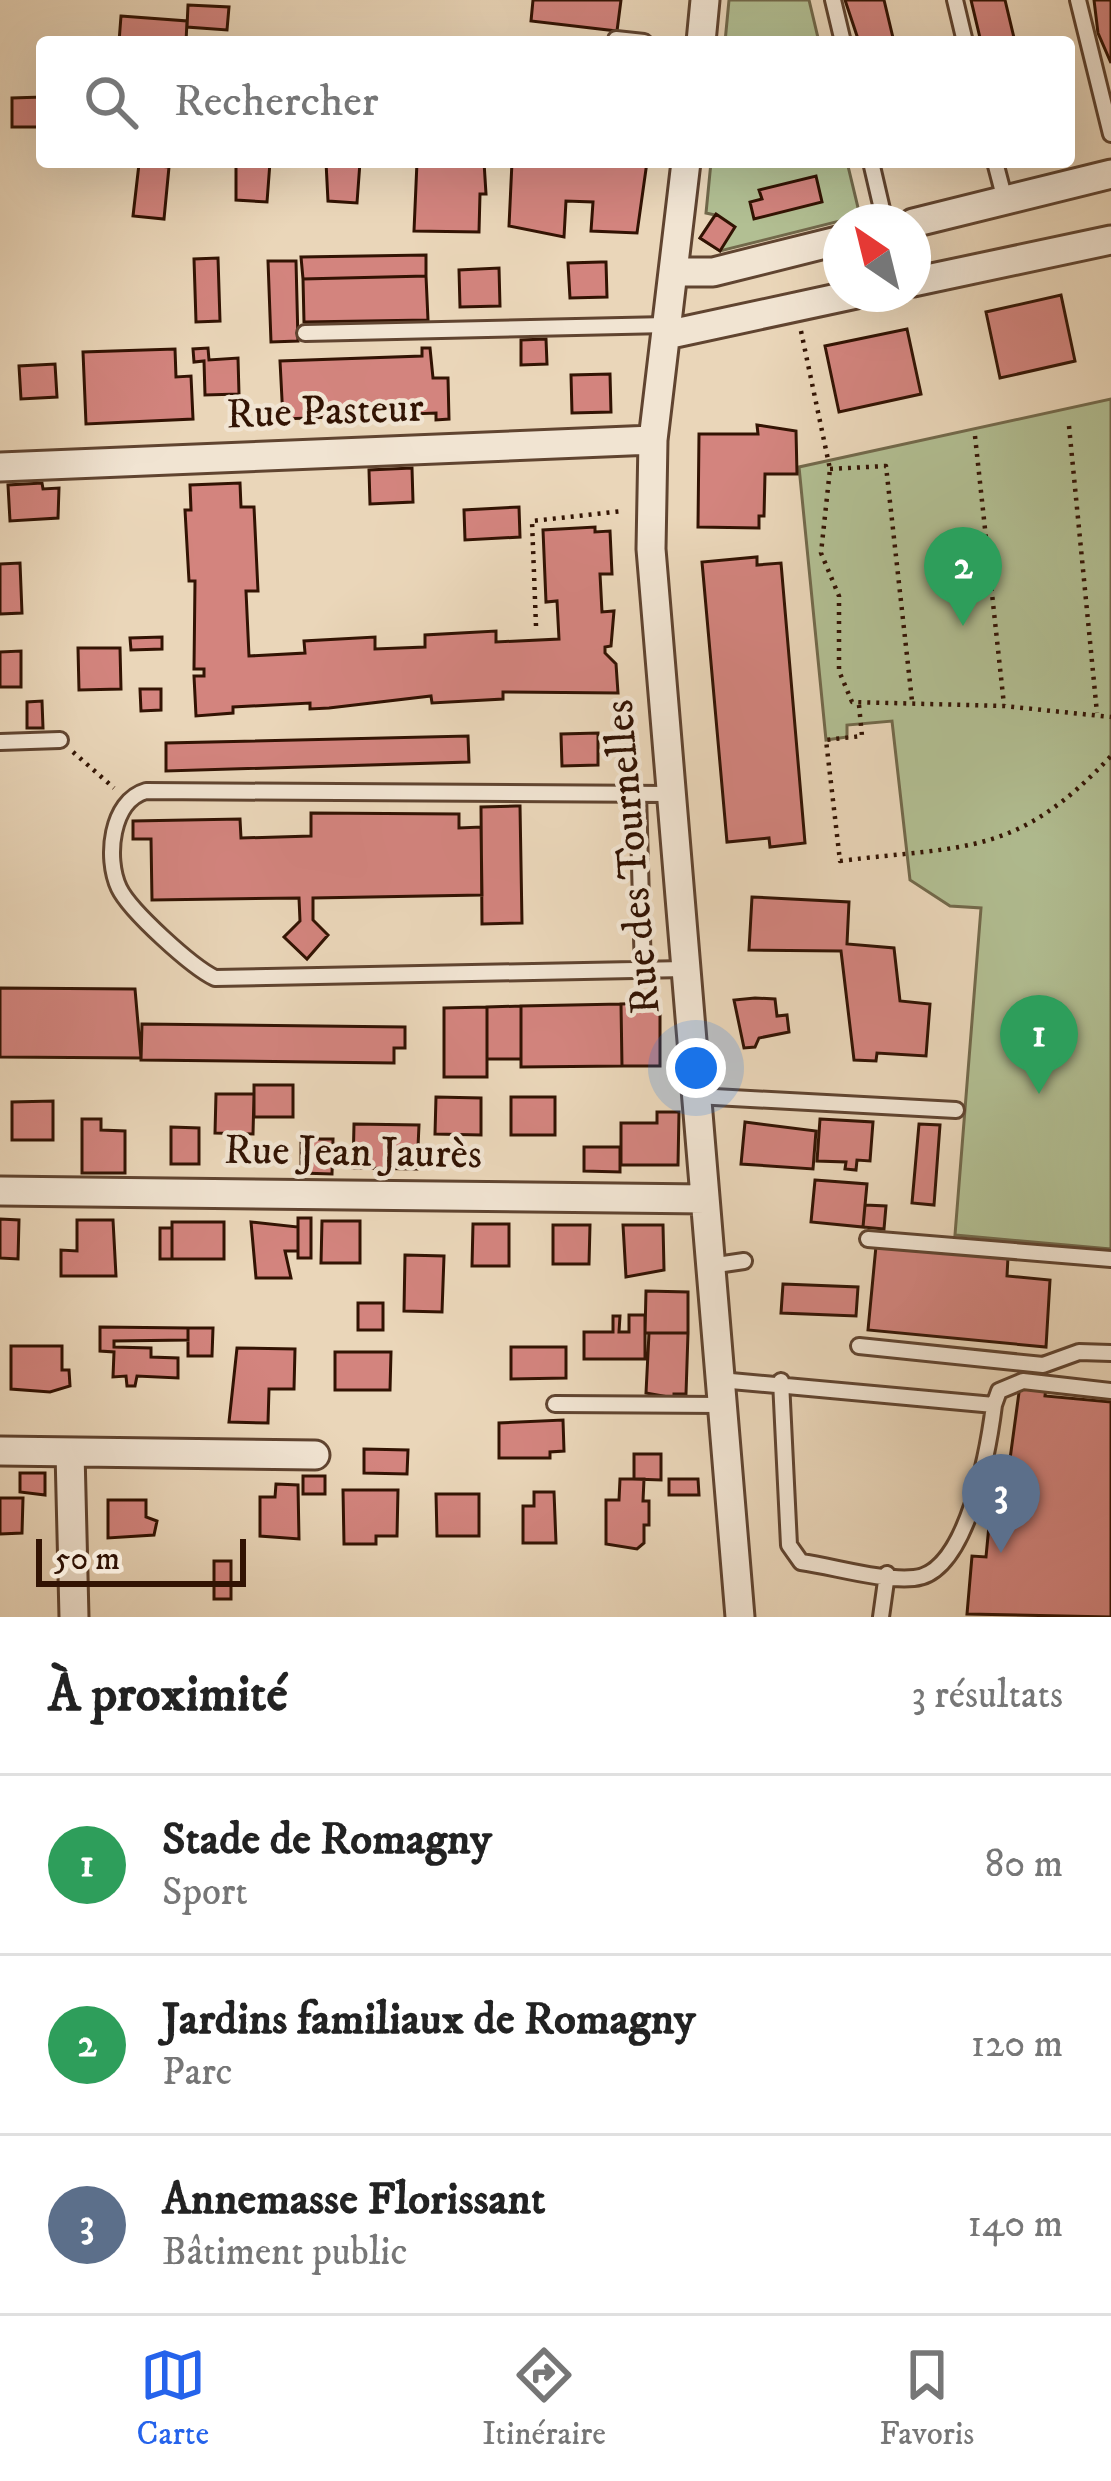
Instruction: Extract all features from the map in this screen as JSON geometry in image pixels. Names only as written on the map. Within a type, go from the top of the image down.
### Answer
[{"type":"street","points":[[702,36],[705,0]]},
{"type":"street","name":"Rue des Tournelles","points":[[685,168],[653,440],[652,509],[670,794],[740,1617]]},
{"type":"street","points":[[931,218],[1111,174]]},
{"type":"street","points":[[931,278],[1111,240]]},
{"type":"street","points":[[673,272],[713,272],[823,245]]},
{"type":"street","points":[[666,330],[823,301]]},
{"type":"street","name":"Rue Pasteur","points":[[0,467],[653,440]]},
{"type":"street","name":"Rue Jean Jaurès","points":[[0,1191],[705,1199]]},
{"type":"street","points":[[0,1451],[315,1455]]},
{"type":"street","points":[[70,1452],[74,1617]]},
{"type":"lane","points":[[833,0],[842,36]]},
{"type":"lane","points":[[955,0],[964,36]]},
{"type":"lane","points":[[1078,0],[1111,134]]},
{"type":"lane","points":[[872,168],[881,204]]},
{"type":"lane","points":[[997,168],[1005,200]]},
{"type":"lane","points":[[305,333],[666,330]]},
{"type":"lane","points":[[0,742],[60,740]]},
{"type":"lane","points":[[670,794],[146,791],[127,800],[115,829],[119,888],[215,978],[685,969]]},
{"type":"lane","points":[[638,794],[643,973]]},
{"type":"lane","points":[[695,1096],[956,1110]]},
{"type":"lane","points":[[868,1239],[1111,1259]]},
{"type":"lane","points":[[710,1266],[744,1261]]},
{"type":"lane","points":[[859,1346],[1043,1365],[1079,1352],[1111,1354]]},
{"type":"lane","points":[[781,1382],[789,1545],[801,1562],[887,1574],[928,1574],[964,1526],[987,1465],[999,1391],[1023,1381],[1111,1391]]},
{"type":"lane","points":[[555,1404],[721,1392],[781,1382],[994,1405]]},
{"type":"lane","points":[[881,1617],[887,1574]]},
{"type":"path","points":[[795,307],[830,469],[821,553],[841,607],[839,671],[847,695],[859,706],[862,736],[826,740],[840,861],[962,850],[1013,835],[1064,802],[1111,756]]},
{"type":"path","points":[[1069,427],[1097,715]]},
{"type":"path","points":[[975,436],[1004,706]]},
{"type":"path","points":[[830,469],[886,466],[912,701]]},
{"type":"path","points":[[536,626],[534,519],[652,509]]},
{"type":"path","points":[[859,706],[912,701],[1111,717]]},
{"type":"path","points":[[60,740],[127,800]]},
{"type":"green space","points":[[729,0],[809,0],[818,36],[726,36]]},
{"type":"green space","points":[[710,168],[848,168],[857,204],[823,204],[823,225],[720,251],[700,238],[715,215],[706,213]]},
{"type":"green space","points":[[1111,399],[1111,1249],[955,1235],[981,908],[950,906],[910,880],[892,721],[847,725],[847,737],[826,740],[799,467]]},
{"type":"building","points":[[533,0],[621,0],[617,31],[531,21]]},
{"type":"building","points":[[845,0],[884,0],[893,36],[857,36]]},
{"type":"building","points":[[971,0],[1005,0],[1014,36],[980,36]]},
{"type":"building","points":[[1094,0],[1111,0],[1111,63],[1098,33]]},
{"type":"building","points":[[188,5],[229,7],[227,30],[187,27]]},
{"type":"building","points":[[121,16],[187,21],[186,36],[119,36]]},
{"type":"building","points":[[36,97],[36,127],[12,127],[12,98]]},
{"type":"building","points":[[139,168],[169,168],[164,219],[133,216]]},
{"type":"building","points":[[236,168],[270,168],[267,202],[236,200]]},
{"type":"building","points":[[326,168],[360,168],[357,203],[328,201]]},
{"type":"building","points":[[417,168],[484,168],[486,194],[480,194],[479,232],[414,231]]},
{"type":"building","points":[[512,168],[646,168],[637,233],[591,231],[593,202],[566,201],[564,237],[509,226]]},
{"type":"building","points":[[816,176],[822,202],[754,219],[750,202],[762,199],[759,190]]},
{"type":"building","points":[[716,214],[735,227],[720,251],[700,238]]},
{"type":"building","points":[[426,255],[426,276],[303,279],[301,257]]},
{"type":"building","points":[[218,258],[220,321],[196,322],[194,259]]},
{"type":"building","points":[[268,261],[296,261],[298,341],[271,342]]},
{"type":"building","points":[[606,262],[607,297],[570,298],[568,263]]},
{"type":"building","points":[[499,268],[500,306],[460,307],[459,270]]},
{"type":"building","points":[[426,276],[428,320],[304,322],[303,279]]},
{"type":"building","points":[[1061,295],[1075,361],[1000,378],[986,312]]},
{"type":"building","points":[[907,329],[921,394],[839,412],[825,346]]},
{"type":"building","points":[[546,339],[547,364],[521,365],[521,340]]},
{"type":"building","points":[[208,348],[209,360],[238,358],[239,394],[205,395],[204,361],[194,362],[193,349]]},
{"type":"building","points":[[422,348],[430,348],[433,378],[448,378],[449,419],[436,420],[436,413],[283,419],[280,361],[422,356]]},
{"type":"building","points":[[175,349],[176,377],[191,376],[193,419],[86,424],[83,352]]},
{"type":"building","points":[[55,364],[57,397],[21,399],[19,366]]},
{"type":"building","points":[[610,374],[611,412],[572,413],[571,375]]},
{"type":"building","points":[[757,425],[796,431],[797,474],[765,474],[764,516],[759,516],[759,528],[698,527],[699,434],[758,434]]},
{"type":"building","points":[[412,468],[413,502],[370,504],[369,470]]},
{"type":"building","points":[[42,483],[43,489],[59,488],[58,518],[10,521],[8,485]]},
{"type":"building","points":[[240,483],[241,507],[254,507],[258,591],[246,591],[249,656],[305,653],[304,641],[375,637],[375,649],[425,647],[425,635],[496,631],[496,642],[559,639],[557,601],[546,602],[543,530],[595,527],[595,532],[610,531],[612,574],[600,574],[602,612],[614,611],[611,646],[605,647],[605,653],[616,664],[618,693],[503,692],[503,699],[432,703],[431,696],[329,708],[310,709],[310,703],[233,707],[233,713],[196,716],[194,676],[204,676],[204,669],[194,669],[195,581],[189,581],[185,510],[191,510],[190,485]]},
{"type":"building","points":[[519,507],[520,537],[465,540],[464,510]]},
{"type":"building","points":[[757,557],[757,565],[781,563],[805,843],[770,847],[769,838],[727,842],[702,562]]},
{"type":"building","points":[[20,563],[22,613],[0,614],[0,564]]},
{"type":"building","points":[[162,637],[162,649],[131,650],[130,638]]},
{"type":"building","points":[[78,648],[120,648],[121,689],[79,690]]},
{"type":"building","points":[[21,651],[21,687],[0,687],[0,652]]},
{"type":"building","points":[[140,689],[161,689],[161,710],[141,711]]},
{"type":"building","points":[[42,701],[43,728],[27,728],[27,702]]},
{"type":"building","points":[[598,733],[598,765],[562,766],[561,734]]},
{"type":"building","points":[[468,736],[469,762],[166,771],[166,743]]},
{"type":"building","points":[[520,806],[522,923],[482,924],[481,807]]},
{"type":"building","points":[[311,813],[459,814],[459,828],[481,827],[482,895],[313,898],[313,920],[328,935],[307,959],[284,937],[300,921],[299,898],[152,900],[151,839],[133,839],[133,821],[240,819],[241,838],[311,836]]},
{"type":"building","points":[[752,897],[849,902],[847,944],[894,948],[900,1001],[930,1004],[926,1056],[877,1053],[876,1061],[854,1060],[841,951],[749,950]]},
{"type":"building","points":[[0,988],[135,989],[141,1058],[0,1057]]},
{"type":"building","points":[[775,999],[777,1016],[787,1015],[789,1032],[759,1038],[755,1047],[744,1048],[734,1000]]},
{"type":"building","points":[[660,1003],[660,1066],[622,1066],[621,1004]]},
{"type":"building","points":[[621,1004],[622,1066],[521,1067],[521,1006]]},
{"type":"building","points":[[521,1006],[521,1059],[487,1059],[487,1007]]},
{"type":"building","points":[[487,1007],[487,1077],[444,1077],[444,1008]]},
{"type":"building","points":[[142,1024],[405,1027],[405,1048],[394,1048],[394,1063],[141,1060]]},
{"type":"building","points":[[254,1085],[293,1085],[293,1117],[254,1117]]},
{"type":"building","points":[[216,1094],[254,1094],[253,1134],[215,1133]]},
{"type":"building","points":[[436,1097],[481,1098],[481,1135],[435,1134]]},
{"type":"building","points":[[511,1097],[555,1097],[555,1135],[511,1135]]},
{"type":"building","points":[[53,1101],[53,1140],[12,1140],[12,1102]]},
{"type":"building","points":[[657,1112],[679,1112],[678,1165],[621,1165],[621,1123],[657,1123]]},
{"type":"building","points":[[82,1119],[101,1119],[101,1130],[125,1131],[125,1173],[82,1173]]},
{"type":"building","points":[[820,1119],[873,1122],[870,1161],[857,1160],[856,1170],[845,1169],[846,1162],[817,1161]]},
{"type":"building","points":[[745,1122],[816,1131],[813,1169],[741,1164]]},
{"type":"building","points":[[354,1124],[419,1125],[417,1169],[353,1168]]},
{"type":"building","points":[[919,1124],[940,1125],[934,1205],[912,1203]]},
{"type":"building","points":[[171,1127],[199,1128],[199,1164],[171,1164]]},
{"type":"building","points":[[301,1139],[333,1139],[332,1174],[301,1173]]},
{"type":"building","points":[[584,1147],[620,1147],[620,1172],[584,1171]]},
{"type":"building","points":[[815,1180],[867,1184],[863,1227],[811,1222]]},
{"type":"building","points":[[865,1205],[886,1206],[884,1229],[863,1227]]},
{"type":"building","points":[[298,1218],[311,1218],[311,1258],[298,1258]]},
{"type":"building","points":[[0,1219],[19,1220],[18,1259],[0,1258]]},
{"type":"building","points":[[77,1220],[113,1220],[116,1276],[61,1276],[61,1250],[77,1251]]},
{"type":"building","points":[[322,1221],[360,1221],[360,1263],[321,1263]]},
{"type":"building","points":[[172,1222],[224,1222],[224,1259],[172,1259]]},
{"type":"building","points":[[251,1222],[298,1227],[298,1251],[285,1251],[291,1278],[256,1278]]},
{"type":"building","points":[[473,1224],[509,1224],[509,1266],[472,1266]]},
{"type":"building","points":[[553,1225],[590,1225],[589,1264],[553,1264]]},
{"type":"building","points":[[623,1225],[663,1225],[664,1270],[626,1277]]},
{"type":"building","points":[[160,1228],[172,1228],[172,1259],[160,1259]]},
{"type":"building","points":[[876,1246],[1008,1257],[1007,1276],[1050,1280],[1046,1347],[868,1330]]},
{"type":"building","points":[[405,1255],[444,1256],[442,1312],[404,1311]]},
{"type":"building","points":[[783,1284],[858,1287],[856,1316],[781,1313]]},
{"type":"building","points":[[646,1291],[688,1292],[688,1333],[645,1333]]},
{"type":"building","points":[[358,1303],[383,1303],[383,1330],[358,1330]]},
{"type":"building","points":[[629,1315],[645,1315],[645,1359],[584,1359],[584,1332],[613,1332],[613,1316],[620,1316],[619,1332],[629,1332]]},
{"type":"building","points":[[100,1327],[188,1328],[188,1340],[114,1341],[114,1347],[151,1348],[151,1357],[178,1358],[178,1378],[137,1376],[135,1386],[127,1386],[126,1376],[113,1377],[114,1352],[100,1351]]},
{"type":"building","points":[[188,1328],[213,1328],[212,1356],[188,1356]]},
{"type":"building","points":[[649,1333],[688,1333],[686,1394],[674,1394],[674,1398],[646,1393]]},
{"type":"building","points":[[11,1346],[62,1346],[62,1370],[69,1370],[70,1386],[50,1392],[11,1389]]},
{"type":"building","points":[[511,1347],[566,1347],[566,1378],[511,1379]]},
{"type":"building","points":[[237,1348],[295,1349],[294,1389],[269,1389],[268,1423],[229,1422]]},
{"type":"building","points":[[335,1352],[391,1352],[390,1390],[335,1390]]},
{"type":"building","points":[[1020,1385],[1046,1387],[1045,1396],[1111,1402],[1111,1617],[967,1614],[972,1556],[986,1557],[994,1473],[1008,1474]]},
{"type":"building","points":[[563,1420],[564,1451],[550,1452],[550,1458],[499,1458],[499,1423]]},
{"type":"building","points":[[364,1449],[408,1450],[407,1474],[364,1473]]},
{"type":"building","points":[[634,1454],[661,1454],[661,1480],[634,1479]]},
{"type":"building","points":[[20,1473],[45,1473],[45,1495],[20,1492]]},
{"type":"building","points":[[303,1476],[325,1476],[325,1494],[303,1494]]},
{"type":"building","points":[[620,1479],[644,1479],[649,1525],[644,1525],[644,1543],[637,1549],[606,1544],[606,1500],[619,1500]]},
{"type":"building","points":[[669,1479],[698,1479],[699,1495],[669,1495]]},
{"type":"building","points":[[276,1484],[298,1485],[299,1539],[260,1536],[260,1497],[275,1497]]},
{"type":"building","points":[[343,1490],[398,1490],[397,1536],[376,1536],[376,1544],[344,1544]]},
{"type":"building","points":[[534,1492],[554,1492],[556,1543],[523,1543],[523,1506],[534,1506]]},
{"type":"building","points":[[436,1494],[479,1494],[479,1536],[437,1536]]},
{"type":"building","points":[[0,1498],[23,1498],[22,1533],[0,1534]]},
{"type":"building","points":[[108,1500],[146,1500],[146,1517],[157,1521],[154,1535],[108,1538]]},
{"type":"building","points":[[214,1561],[231,1561],[231,1599],[214,1599]]},
{"type":"place","name":"Jardins familiaux de Romagny","points":[[963,626]]},
{"type":"place","name":"Stade de Romagny","points":[[1039,1094]]},
{"type":"place","name":"Annemasse Florissant","points":[[1001,1553]]}]
